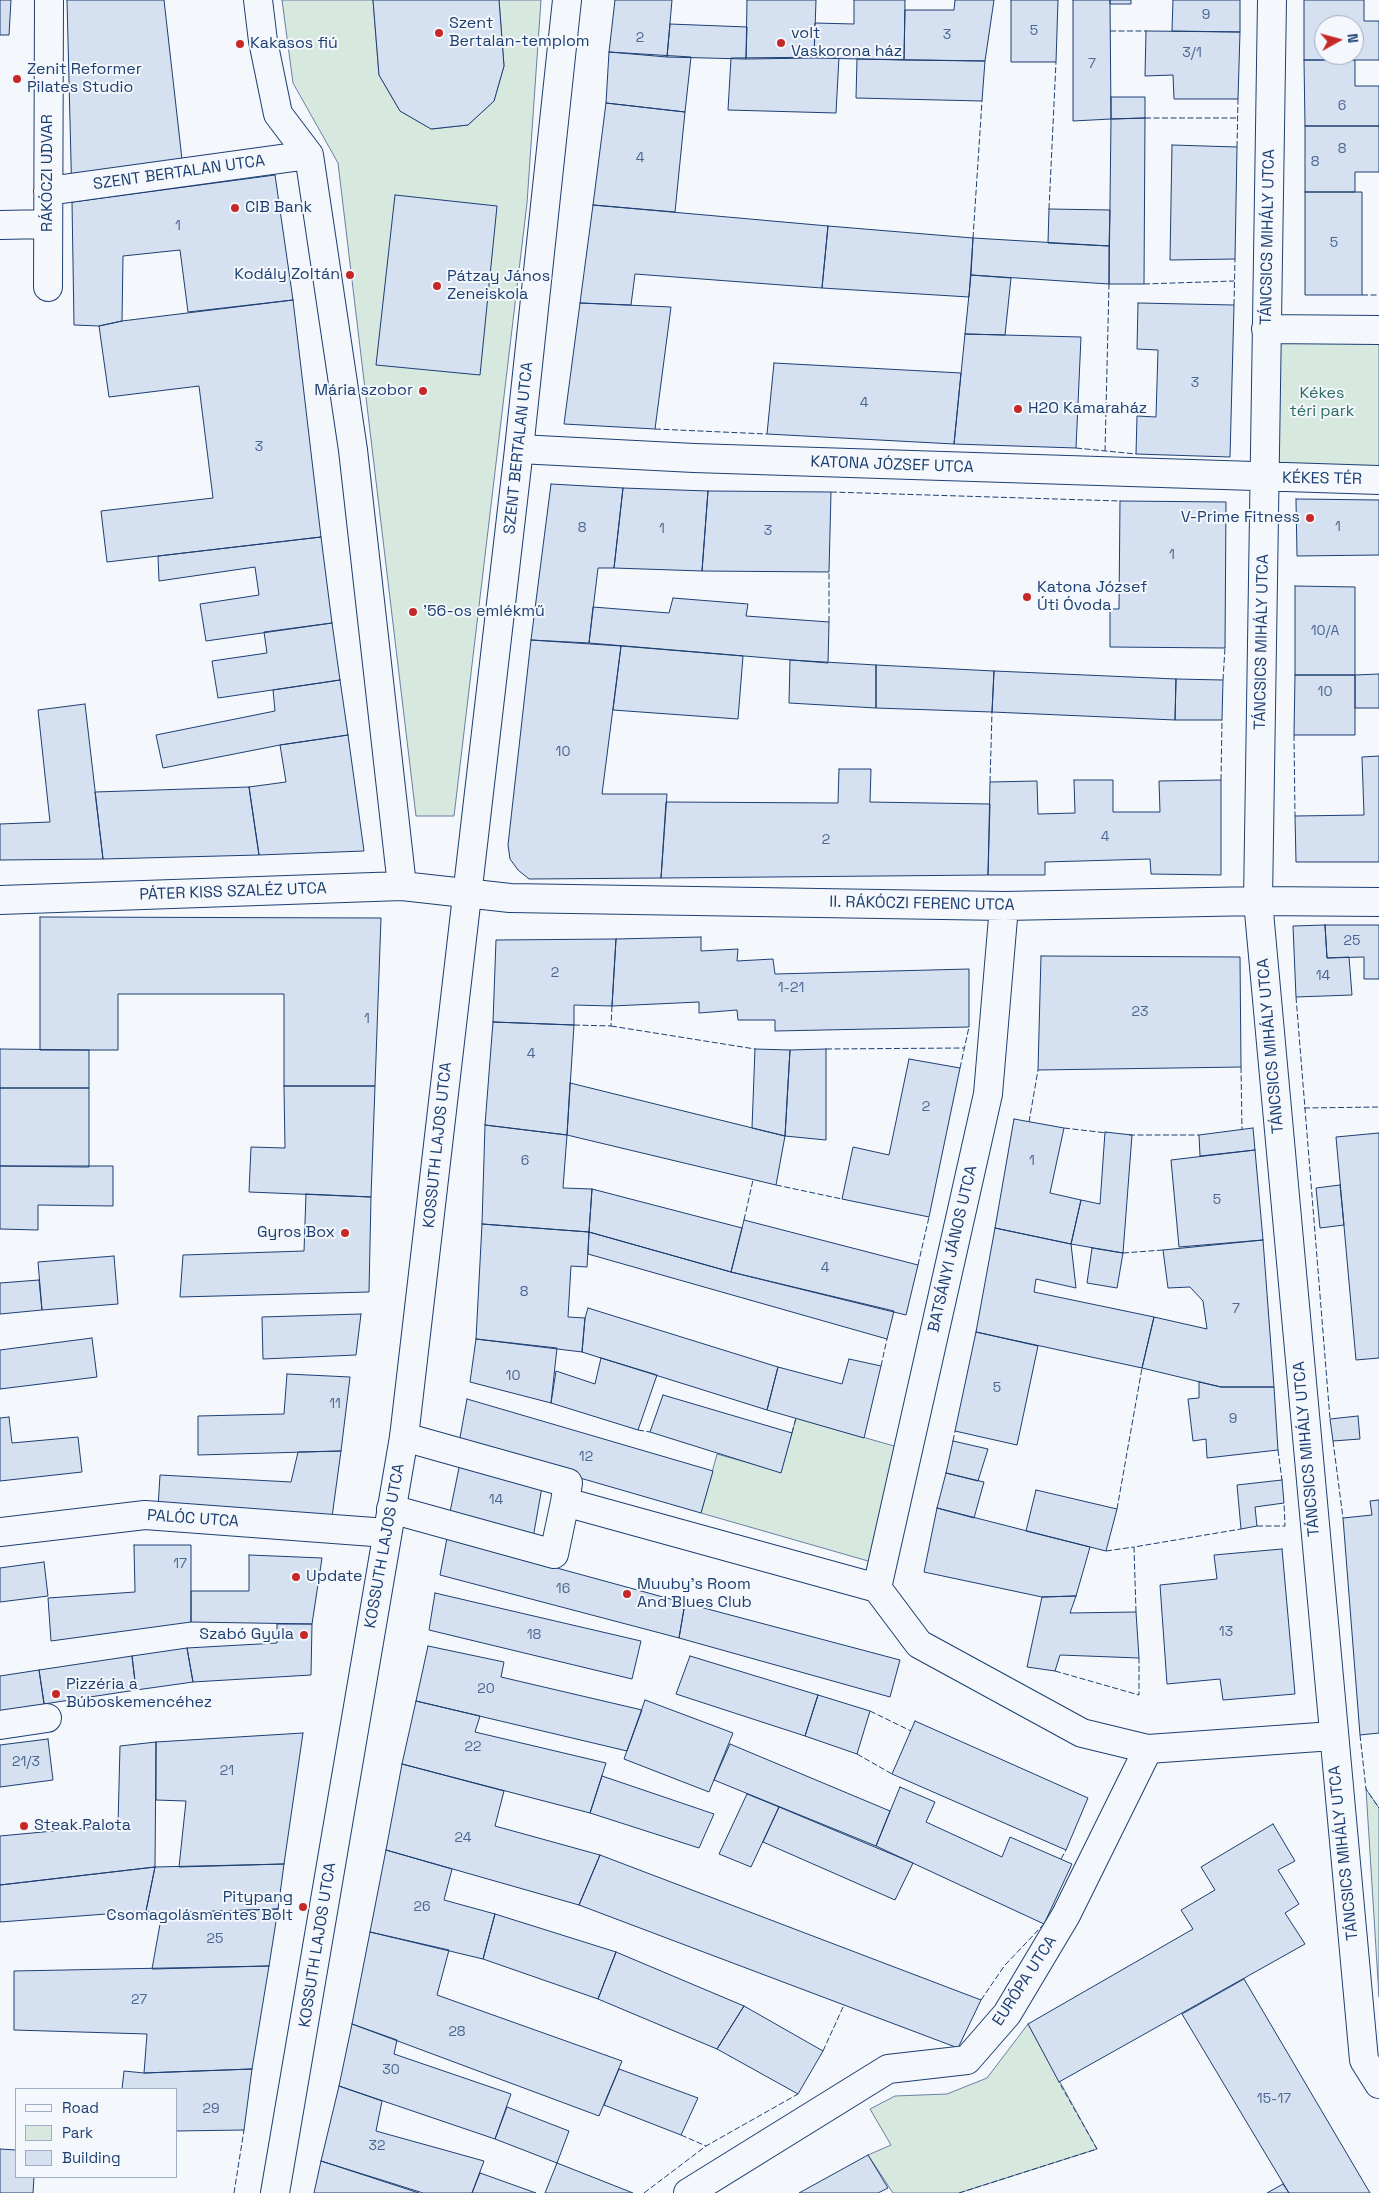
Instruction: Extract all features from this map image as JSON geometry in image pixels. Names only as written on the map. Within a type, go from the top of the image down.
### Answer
[{"type":"street","name":"RÁKÓCZI UDVAR","points":[[48,286],[49,0]]},
{"type":"street","points":[[258,0],[263,41],[278,114],[309,155],[353,450],[402,886]]},
{"type":"street","name":"SZENT BERTALAN UTCA","points":[[465,895],[519,449],[567,0]]},
{"type":"street","name":"TÁNCSICS MIHÁLY UTCA","points":[[1272,0],[1258,901],[1364,2060],[1379,2084]]},
{"type":"street","name":"SZENT BERTALAN UTCA","points":[[48,191],[309,155]]},
{"type":"street","points":[[0,225],[48,224]]},
{"type":"street","points":[[1266,329],[1379,330]]},
{"type":"street","name":"KATONA JÓZSEF UTCA","points":[[519,449],[694,458],[1264,478]]},
{"type":"street","name":"KÉKES TÉR","points":[[1264,478],[1379,480]]},
{"type":"street","name":"PÁTER KISS SZALÉZ UTCA","points":[[0,900],[402,886],[465,895]]},
{"type":"street","name":"II. RÁKÓCZI FERENC UTCA","points":[[465,895],[510,898],[1004,906],[1258,901],[1379,902]]},
{"type":"street","name":"KOSSUTH LAJOS UTCA","points":[[275,2193],[404,1437],[465,895]]},
{"type":"street","name":"BATSÁNYI JÁNOS UTCA","points":[[877,1588],[988,1094],[1004,906]]},
{"type":"street","points":[[404,1437],[568,1483],[566,1502],[877,1588],[919,1644],[1082,1732],[1148,1750],[1333,1736]]},
{"type":"street","name":"PALÓC UTCA","points":[[0,1532],[146,1515],[389,1521],[554,1554],[566,1502]]},
{"type":"street","points":[[0,1725],[47,1718]]},
{"type":"street","name":"EURÓPA UTCA","points":[[688,2193],[888,2070],[967,2060],[1007,2014],[1062,1923],[1148,1750]]},
{"type":"green space","points":[[282,0],[373,0],[379,75],[400,111],[432,129],[468,125],[494,101],[504,66],[499,0],[541,0],[527,203],[454,816],[416,816],[338,163],[293,83]]},
{"type":"green space","name":"Kékes téri park","points":[[1266,329],[1379,330],[1379,480],[1264,477]]},
{"type":"green space","points":[[796,1418],[908,1450],[882,1565],[701,1513],[717,1454],[781,1472]]},
{"type":"green space","points":[[1366,1789],[1379,1808],[1379,1997]]},
{"type":"green space","points":[[1028,2024],[1097,2149],[959,2193],[893,2193],[868,2155],[891,2145],[870,2109],[895,2096],[947,2094],[987,2078]]},
{"type":"building","points":[[0,0],[11,0],[9,35],[0,35]]},
{"type":"building","points":[[67,0],[164,0],[185,186],[72,202]]},
{"type":"building","name":"Szent Bertalan-templom","points":[[373,0],[499,0],[504,66],[494,101],[468,125],[431,129],[400,111],[379,75]]},
{"type":"building","points":[[615,0],[672,0],[667,57],[609,52]]},
{"type":"building","name":"volt Vaskorona ház","points":[[747,0],[816,0],[814,58],[746,59]]},
{"type":"building","points":[[854,0],[905,0],[904,60],[814,58],[815,23],[854,24]]},
{"type":"building","points":[[955,0],[994,0],[985,61],[904,60],[905,10],[954,10]]},
{"type":"building","points":[[1011,0],[1058,0],[1056,62],[1011,62]]},
{"type":"building","points":[[1073,0],[1110,0],[1111,119],[1073,121]]},
{"type":"building","points":[[1110,0],[1131,0],[1131,4],[1110,4]]},
{"type":"building","points":[[1173,0],[1240,0],[1240,32],[1172,31]]},
{"type":"building","points":[[1304,0],[1364,0],[1364,15],[1314,15],[1314,60],[1304,60]]},
{"type":"building","points":[[1364,21],[1379,21],[1379,60],[1364,60]]},
{"type":"building","points":[[670,24],[747,27],[746,59],[667,57]]},
{"type":"building","points":[[1146,31],[1240,32],[1238,99],[1174,99],[1173,75],[1145,76]]},
{"type":"building","points":[[609,52],[691,57],[685,112],[606,103]]},
{"type":"building","points":[[839,57],[836,113],[728,110],[731,58]]},
{"type":"building","points":[[857,59],[985,61],[982,101],[856,98]]},
{"type":"building","points":[[1304,60],[1314,60],[1314,65],[1355,65],[1355,86],[1379,86],[1379,126],[1305,126]]},
{"type":"building","points":[[1111,97],[1145,97],[1145,118],[1111,119]]},
{"type":"building","points":[[606,103],[685,112],[675,212],[593,205]]},
{"type":"building","points":[[1145,118],[1144,284],[1109,284],[1111,119]]},
{"type":"building","points":[[1305,126],[1379,126],[1379,172],[1355,172],[1355,192],[1305,192]]},
{"type":"building","points":[[1172,145],[1237,147],[1235,259],[1170,260]]},
{"type":"building","points":[[275,175],[293,300],[188,312],[180,250],[123,256],[122,321],[99,326],[74,325],[72,202]]},
{"type":"building","points":[[1305,192],[1362,192],[1362,295],[1305,295]]},
{"type":"building","name":"Pátzay János Zeneiskola","points":[[395,195],[497,206],[480,375],[376,365]]},
{"type":"building","points":[[593,205],[828,226],[822,288],[635,274],[631,305],[580,303]]},
{"type":"building","points":[[1049,209],[1110,210],[1109,246],[1048,243]]},
{"type":"building","points":[[828,226],[973,238],[969,297],[822,288]]},
{"type":"building","points":[[973,238],[1109,246],[1109,284],[971,275]]},
{"type":"building","points":[[971,275],[1011,278],[1005,335],[965,334]]},
{"type":"building","points":[[293,300],[321,537],[107,562],[101,511],[213,498],[199,386],[109,397],[99,326],[122,321]]},
{"type":"building","points":[[580,303],[671,307],[655,429],[564,424]]},
{"type":"building","points":[[1138,303],[1234,305],[1230,457],[1136,454],[1137,416],[1156,417],[1158,350],[1137,349]]},
{"type":"building","name":"H2O Kamaraház","points":[[965,334],[1081,337],[1076,448],[954,444]]},
{"type":"building","points":[[774,363],[961,373],[954,444],[767,434]]},
{"type":"building","points":[[551,484],[623,488],[614,568],[598,568],[589,643],[531,640]]},
{"type":"building","points":[[623,488],[708,491],[702,571],[614,568]]},
{"type":"building","points":[[708,491],[831,492],[829,572],[702,571]]},
{"type":"building","points":[[1296,499],[1379,500],[1379,555],[1297,556]]},
{"type":"building","points":[[1120,501],[1226,502],[1225,648],[1110,647],[1110,609],[1119,609]]},
{"type":"building","points":[[321,537],[332,623],[206,641],[200,604],[259,595],[255,567],[159,581],[158,556]]},
{"type":"building","points":[[1295,586],[1355,587],[1355,675],[1295,675]]},
{"type":"building","points":[[673,598],[748,604],[746,616],[829,622],[828,663],[589,643],[593,607],[669,613]]},
{"type":"building","points":[[332,623],[340,680],[218,698],[212,661],[267,653],[264,632]]},
{"type":"building","points":[[531,640],[621,646],[602,794],[667,794],[661,878],[529,879],[518,870],[510,859],[508,845]]},
{"type":"building","points":[[621,646],[743,656],[738,719],[613,710]]},
{"type":"building","points":[[790,660],[876,665],[876,708],[789,703]]},
{"type":"building","points":[[876,665],[994,671],[992,712],[876,708]]},
{"type":"building","points":[[994,671],[1176,679],[1175,720],[992,712]]},
{"type":"building","points":[[1379,674],[1379,708],[1355,708],[1355,675]]},
{"type":"building","points":[[1295,675],[1355,675],[1355,735],[1294,735]]},
{"type":"building","points":[[1176,679],[1223,680],[1222,720],[1175,720]]},
{"type":"building","points":[[340,680],[348,735],[280,745],[163,768],[156,735],[275,711],[273,690]]},
{"type":"building","points":[[85,704],[103,859],[0,860],[0,824],[50,822],[38,710]]},
{"type":"building","points":[[348,735],[364,851],[259,855],[249,787],[286,782],[280,745]]},
{"type":"building","points":[[1379,756],[1379,862],[1296,862],[1295,816],[1364,815],[1362,757]]},
{"type":"building","points":[[839,769],[871,769],[870,802],[990,804],[988,875],[661,878],[666,802],[838,803]]},
{"type":"building","points":[[1074,780],[1113,780],[1113,812],[1160,812],[1159,781],[1221,780],[1221,875],[1151,874],[1150,859],[1045,862],[1045,875],[988,875],[990,782],[1037,781],[1038,814],[1075,813]]},
{"type":"building","points":[[249,787],[259,855],[103,859],[95,792]]},
{"type":"building","points":[[40,917],[381,918],[375,1086],[284,1086],[284,994],[118,994],[118,1050],[40,1050]]},
{"type":"building","points":[[1325,925],[1327,958],[1349,957],[1352,995],[1296,997],[1293,926]]},
{"type":"building","points":[[1325,925],[1379,925],[1379,979],[1364,979],[1364,957],[1327,958]]},
{"type":"building","points":[[701,937],[701,951],[738,949],[737,961],[773,959],[775,974],[969,969],[969,1027],[775,1031],[775,1020],[738,1020],[737,1010],[699,1013],[699,1002],[612,1006],[616,939]]},
{"type":"building","points":[[616,939],[612,1006],[574,1005],[574,1025],[493,1022],[496,940]]},
{"type":"building","points":[[1041,956],[1240,957],[1241,1067],[1038,1070]]},
{"type":"building","points":[[493,1022],[574,1025],[567,1135],[485,1125]]},
{"type":"building","points":[[0,1049],[89,1050],[89,1088],[0,1088]]},
{"type":"building","points":[[755,1049],[790,1050],[785,1136],[752,1128]]},
{"type":"building","points":[[826,1049],[826,1140],[785,1136],[790,1050]]},
{"type":"building","points":[[909,1059],[960,1068],[929,1217],[842,1199],[853,1147],[889,1155]]},
{"type":"building","points":[[570,1083],[785,1136],[776,1185],[567,1135]]},
{"type":"building","points":[[284,1086],[375,1086],[371,1197],[249,1192],[251,1147],[285,1148]]},
{"type":"building","points":[[0,1088],[89,1088],[89,1167],[0,1166]]},
{"type":"building","points":[[1014,1119],[1064,1128],[1050,1193],[1081,1200],[1071,1244],[995,1228]]},
{"type":"building","points":[[485,1125],[567,1135],[563,1188],[592,1189],[589,1232],[482,1224]]},
{"type":"building","points":[[1253,1128],[1255,1150],[1200,1156],[1199,1135]]},
{"type":"building","points":[[1105,1132],[1132,1135],[1123,1253],[1071,1244],[1081,1200],[1100,1204]]},
{"type":"building","points":[[1379,1133],[1379,1358],[1356,1360],[1336,1137]]},
{"type":"building","points":[[1255,1150],[1263,1240],[1179,1247],[1171,1160]]},
{"type":"building","points":[[0,1166],[113,1166],[113,1206],[38,1205],[38,1230],[0,1229]]},
{"type":"building","points":[[1340,1185],[1344,1225],[1320,1228],[1316,1188]]},
{"type":"building","points":[[592,1189],[742,1228],[731,1272],[589,1232]]},
{"type":"building","points":[[306,1194],[371,1197],[369,1292],[180,1297],[183,1255],[304,1251]]},
{"type":"building","points":[[744,1220],[918,1265],[906,1315],[731,1272]]},
{"type":"building","points":[[482,1224],[589,1232],[587,1267],[571,1266],[568,1317],[585,1318],[582,1352],[476,1339]]},
{"type":"building","points":[[995,1228],[1071,1244],[1076,1288],[1036,1279],[1034,1292],[1154,1317],[1142,1368],[976,1332]]},
{"type":"building","points":[[589,1232],[731,1272],[894,1311],[887,1339],[588,1254]]},
{"type":"building","points":[[1263,1240],[1274,1387],[1221,1387],[1142,1368],[1154,1317],[1207,1329],[1203,1301],[1190,1287],[1168,1288],[1163,1250]]},
{"type":"building","points":[[1092,1248],[1123,1253],[1117,1288],[1087,1283]]},
{"type":"building","points":[[114,1256],[118,1304],[42,1310],[38,1262]]},
{"type":"building","points":[[39,1280],[42,1310],[0,1314],[0,1283]]},
{"type":"building","points":[[588,1308],[778,1367],[767,1410],[582,1352],[585,1318]]},
{"type":"building","points":[[361,1314],[356,1355],[263,1359],[262,1317]]},
{"type":"building","points":[[976,1332],[1038,1346],[1017,1445],[955,1431]]},
{"type":"building","points":[[92,1338],[97,1377],[0,1389],[0,1350]]},
{"type":"building","points":[[476,1339],[557,1348],[551,1403],[470,1382]]},
{"type":"building","points":[[601,1358],[657,1375],[638,1430],[551,1403],[556,1371],[595,1384]]},
{"type":"building","points":[[849,1359],[881,1366],[864,1438],[767,1410],[778,1367],[842,1384]]},
{"type":"building","points":[[287,1374],[350,1377],[341,1451],[198,1455],[198,1416],[284,1414]]},
{"type":"building","points":[[1199,1382],[1221,1387],[1274,1387],[1278,1450],[1207,1458],[1206,1439],[1193,1441],[1188,1399],[1199,1398]]},
{"type":"building","points":[[663,1395],[792,1433],[781,1473],[650,1432]]},
{"type":"building","points":[[467,1399],[713,1471],[701,1513],[459,1443]]},
{"type":"building","points":[[1358,1416],[1360,1439],[1333,1441],[1330,1419]]},
{"type":"building","points":[[9,1417],[12,1443],[78,1437],[82,1472],[0,1481],[0,1418]]},
{"type":"building","points":[[953,1441],[988,1449],[978,1481],[946,1473]]},
{"type":"building","points":[[341,1451],[332,1517],[158,1508],[160,1475],[291,1482],[298,1452]]},
{"type":"building","points":[[460,1463],[542,1487],[533,1538],[450,1512]]},
{"type":"building","points":[[946,1473],[984,1482],[974,1518],[937,1508]]},
{"type":"building","points":[[1282,1480],[1284,1503],[1255,1507],[1257,1526],[1241,1529],[1237,1485]]},
{"type":"building","points":[[1036,1490],[1117,1509],[1106,1551],[1026,1531]]},
{"type":"building","points":[[1379,1500],[1379,1733],[1360,1735],[1343,1518],[1372,1515],[1370,1501]]},
{"type":"building","points":[[937,1508],[1090,1547],[1076,1596],[1042,1597],[924,1572]]},
{"type":"building","points":[[447,1538],[685,1603],[679,1638],[440,1575]]},
{"type":"building","points":[[134,1545],[191,1545],[191,1622],[51,1641],[48,1598],[135,1592]]},
{"type":"building","points":[[1282,1549],[1295,1694],[1223,1700],[1220,1679],[1167,1684],[1160,1585],[1217,1579],[1214,1555]]},
{"type":"building","points":[[249,1555],[322,1558],[312,1624],[191,1622],[191,1591],[249,1591]]},
{"type":"building","points":[[44,1562],[48,1596],[0,1602],[0,1568]]},
{"type":"building","points":[[435,1593],[641,1641],[632,1679],[429,1630]]},
{"type":"building","points":[[1076,1596],[1070,1613],[1136,1612],[1139,1658],[1060,1655],[1055,1671],[1027,1667],[1042,1597]]},
{"type":"building","points":[[685,1603],[900,1660],[890,1697],[679,1638]]},
{"type":"building","points":[[277,1624],[312,1624],[311,1675],[193,1682],[187,1648],[277,1643]]},
{"type":"building","points":[[428,1646],[504,1662],[501,1677],[642,1710],[627,1751],[416,1701]]},
{"type":"building","points":[[187,1648],[193,1682],[136,1690],[132,1656]]},
{"type":"building","points":[[132,1656],[136,1690],[44,1704],[39,1670]]},
{"type":"building","points":[[690,1656],[818,1695],[805,1736],[676,1694]]},
{"type":"building","points":[[39,1670],[45,1709],[0,1716],[0,1676]]},
{"type":"building","points":[[818,1695],[870,1711],[857,1754],[805,1736]]},
{"type":"building","points":[[645,1700],[733,1733],[709,1792],[624,1759]]},
{"type":"building","points":[[416,1701],[480,1716],[475,1732],[606,1763],[590,1813],[402,1764]]},
{"type":"building","points":[[915,1721],[1088,1798],[1066,1850],[892,1774]]},
{"type":"building","points":[[303,1733],[284,1864],[179,1867],[186,1801],[156,1800],[156,1742]]},
{"type":"building","points":[[48,1739],[53,1780],[0,1787],[0,1745]]},
{"type":"building","points":[[156,1742],[155,1867],[0,1885],[0,1836],[118,1825],[120,1746]]},
{"type":"building","points":[[730,1744],[890,1811],[876,1846],[714,1780]]},
{"type":"building","points":[[402,1764],[504,1791],[495,1826],[600,1855],[579,1905],[386,1850]]},
{"type":"building","points":[[602,1776],[714,1814],[699,1848],[590,1813]]},
{"type":"building","points":[[900,1787],[935,1802],[926,1822],[1002,1857],[1010,1837],[1072,1864],[1044,1924],[876,1846]]},
{"type":"building","points":[[747,1794],[779,1807],[751,1867],[719,1854]]},
{"type":"building","points":[[779,1807],[913,1863],[895,1900],[763,1842]]},
{"type":"building","points":[[1273,1824],[1295,1861],[1278,1870],[1299,1904],[1285,1913],[1305,1944],[1059,2082],[1028,2024],[1193,1929],[1181,1910],[1215,1890],[1201,1867]]},
{"type":"building","points":[[386,1850],[452,1869],[444,1900],[495,1914],[483,1959],[370,1932]]},
{"type":"building","points":[[600,1855],[981,2000],[958,2048],[579,1905]]},
{"type":"building","points":[[284,1864],[278,1909],[162,1913],[146,1911],[155,1867]]},
{"type":"building","points":[[155,1867],[146,1911],[0,1922],[0,1885]]},
{"type":"building","points":[[278,1909],[269,1966],[152,1969],[162,1913]]},
{"type":"building","points":[[495,1914],[616,1952],[598,1999],[483,1959]]},
{"type":"building","points":[[370,1932],[449,1950],[437,1995],[622,2061],[599,2116],[352,2024]]},
{"type":"building","points":[[616,1952],[744,2006],[717,2049],[598,1999]]},
{"type":"building","points":[[269,1966],[252,2069],[144,2073],[147,2034],[14,2030],[14,1971]]},
{"type":"building","points":[[1244,1979],[1370,2193],[1289,2193],[1182,2014]]},
{"type":"building","points":[[744,2006],[823,2051],[798,2094],[717,2049]]},
{"type":"building","points":[[352,2024],[397,2040],[394,2054],[511,2094],[495,2139],[339,2086]]},
{"type":"building","points":[[252,2069],[244,2130],[178,2131],[178,2088],[122,2088],[124,2071],[144,2073]]},
{"type":"building","points":[[619,2069],[698,2098],[681,2135],[604,2105]]},
{"type":"building","points":[[339,2086],[382,2101],[376,2131],[484,2161],[472,2193],[423,2193],[321,2161]]},
{"type":"building","points":[[507,2107],[569,2131],[557,2163],[495,2139]]},
{"type":"building","points":[[0,2149],[15,2150],[15,2178],[34,2178],[33,2193],[0,2193]]},
{"type":"building","points":[[868,2155],[888,2188],[878,2193],[799,2193]]},
{"type":"building","points":[[321,2161],[419,2193],[314,2193]]},
{"type":"building","points":[[557,2163],[633,2193],[545,2193]]},
{"type":"building","points":[[480,2173],[536,2193],[472,2193]]},
{"type":"building","points":[[1283,2184],[1289,2193],[1267,2193]]},
{"type":"fence","points":[[1110,31],[1146,31]]},
{"type":"fence","points":[[1049,209],[1056,62]]},
{"type":"fence","points":[[1237,147],[1238,99]]},
{"type":"fence","points":[[973,238],[982,101]]},
{"type":"fence","points":[[1145,118],[1237,118]]},
{"type":"fence","points":[[1234,305],[1235,259]]},
{"type":"fence","points":[[1144,284],[1234,281]]},
{"type":"fence","points":[[1105,451],[1109,284]]},
{"type":"fence","points":[[1362,295],[1379,295]]},
{"type":"fence","points":[[655,429],[767,434]]},
{"type":"fence","points":[[1076,448],[1136,454]]},
{"type":"fence","points":[[831,492],[1120,501]]},
{"type":"fence","points":[[829,572],[829,622]]},
{"type":"fence","points":[[1223,680],[1225,648]]},
{"type":"fence","points":[[990,782],[992,712]]},
{"type":"fence","points":[[1221,780],[1222,720]]},
{"type":"fence","points":[[1294,735],[1295,816]]},
{"type":"fence","points":[[1296,997],[1330,1419]]},
{"type":"fence","points":[[574,1025],[611,1026],[612,1006]]},
{"type":"fence","points":[[611,1026],[755,1049]]},
{"type":"fence","points":[[960,1068],[969,1027]]},
{"type":"fence","points":[[826,1049],[964,1048]]},
{"type":"fence","points":[[1241,1067],[1242,1129]]},
{"type":"fence","points":[[1029,1122],[1038,1070]]},
{"type":"fence","points":[[1304,1108],[1379,1107]]},
{"type":"fence","points":[[1064,1128],[1107,1133]]},
{"type":"fence","points":[[1129,1135],[1199,1135]]},
{"type":"fence","points":[[744,1220],[753,1180]]},
{"type":"fence","points":[[776,1185],[842,1199]]},
{"type":"fence","points":[[918,1265],[929,1217]]},
{"type":"fence","points":[[1123,1253],[1163,1250]]},
{"type":"fence","points":[[881,1366],[887,1339]]},
{"type":"fence","points":[[1117,1509],[1142,1368]]},
{"type":"fence","points":[[792,1433],[796,1418]]},
{"type":"fence","points":[[638,1430],[650,1432]]},
{"type":"fence","points":[[953,1441],[955,1431]]},
{"type":"fence","points":[[1333,1441],[1343,1518]]},
{"type":"fence","points":[[1278,1450],[1282,1480]]},
{"type":"fence","points":[[1257,1526],[1285,1526],[1284,1503]]},
{"type":"fence","points":[[1136,1612],[1134,1547],[1241,1529]]},
{"type":"fence","points":[[1106,1551],[1134,1547]]},
{"type":"fence","points":[[1055,1671],[1139,1695],[1139,1658]]},
{"type":"fence","points":[[870,1711],[911,1731]]},
{"type":"fence","points":[[1360,1735],[1366,1789],[1379,1808]]},
{"type":"fence","points":[[857,1754],[892,1774]]},
{"type":"fence","points":[[1061,1859],[1066,1850]]},
{"type":"fence","points":[[981,2000],[1005,1965],[1044,1924]]},
{"type":"fence","points":[[823,2051],[844,2005]]},
{"type":"fence","points":[[959,2193],[1097,2149],[1059,2082]]},
{"type":"fence","points":[[644,2193],[706,2146],[798,2094]]},
{"type":"fence","points":[[234,2193],[244,2130]]},
{"type":"fence","points":[[681,2135],[706,2146]]},
{"type":"place","name":"Szent Bertalan-templom","points":[[439,33]]},
{"type":"place","name":"volt Vaskorona ház","points":[[781,43]]},
{"type":"place","name":"Kakasos fiú","points":[[240,44]]},
{"type":"place","name":"Zenit Reformer Pilates Studio","points":[[17,79]]},
{"type":"place","name":"CIB Bank","points":[[235,208]]},
{"type":"place","name":"Kodály Zoltán","points":[[350,275]]},
{"type":"place","name":"Pátzay János Zeneiskola","points":[[437,286]]},
{"type":"place","name":"Mária szobor","points":[[423,391]]},
{"type":"place","name":"H2O Kamaraház","points":[[1018,409]]},
{"type":"place","name":"V-Prime Fitness","points":[[1310,518]]},
{"type":"place","name":"Katona József Úti Óvoda","points":[[1027,597]]},
{"type":"place","name":"'56-os emlékmű","points":[[413,612]]},
{"type":"place","name":"Gyros Box","points":[[345,1233]]},
{"type":"place","name":"Update","points":[[296,1577]]},
{"type":"place","name":"Muuby's Room And Blues Club","points":[[627,1594]]},
{"type":"place","name":"Szabó Gyula","points":[[304,1635]]},
{"type":"place","name":"Pizzéria a Búboskemencéhez","points":[[56,1694]]},
{"type":"place","name":"Steak Palota","points":[[24,1826]]},
{"type":"place","name":"Pitypang Csomagolásmentes Bolt","points":[[303,1907]]}]
